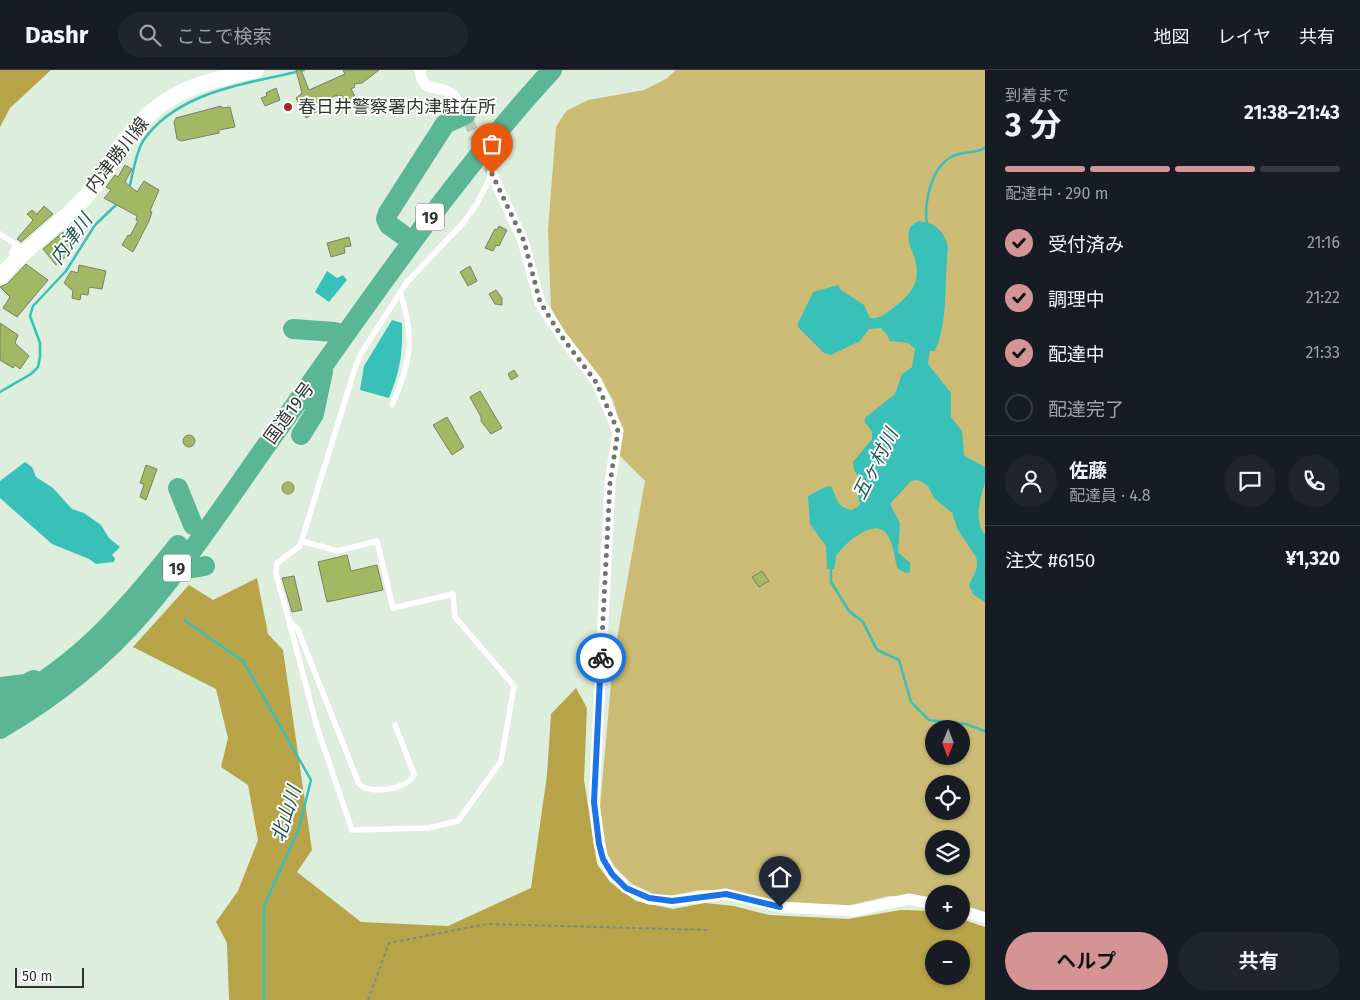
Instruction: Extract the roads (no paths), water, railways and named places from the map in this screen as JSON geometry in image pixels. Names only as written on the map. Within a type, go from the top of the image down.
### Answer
[{"type":"highway","name":"国道19号","points":[[0,707],[68,663],[95,640],[133,602],[193,525],[335,332],[458,160],[534,70]]},
{"type":"highway","name":"国道19号","points":[[0,729],[23,716],[75,677],[102,654],[144,612],[325,364],[414,238],[514,111],[552,70]]},
{"type":"highway","points":[[403,235],[389,225],[386,219],[388,213],[445,124],[466,118]]},
{"type":"highway","points":[[293,329],[335,332]]},
{"type":"highway","points":[[301,435],[314,414],[325,364]]},
{"type":"highway","points":[[178,488],[193,525]]},
{"type":"highway","points":[[175,571],[204,566]]},
{"type":"highway","points":[[0,687],[26,684],[68,663]]},
{"type":"main road","name":"内津勝川線","points":[[0,277],[95,186],[121,147],[155,108],[183,90],[202,82],[256,70]]},
{"type":"street","points":[[420,70],[421,79],[426,86],[452,94],[466,118]]},
{"type":"street","points":[[492,174],[524,241],[540,302],[562,337],[596,382],[618,431],[610,483],[594,802],[599,844],[603,859],[612,874],[626,888],[649,898],[672,901],[726,894],[780,907],[853,910],[909,899],[925,902]]},
{"type":"street","points":[[970,914],[985,918]]},
{"type":"lane","points":[[302,541],[338,551],[377,541],[394,608],[453,594],[455,618],[514,686],[501,761],[458,821],[428,828],[352,830],[317,727],[276,574],[277,563],[300,546],[302,541],[356,365],[407,282],[463,223],[476,205],[492,174]]},
{"type":"lane","points":[[0,234],[17,245],[12,252],[20,257]]},
{"type":"lane","points":[[392,405],[405,376],[409,350],[408,318],[400,292]]},
{"type":"lane","points":[[289,621],[298,630],[359,784],[365,790],[373,791],[408,784],[413,780],[414,774],[395,725]]},
{"type":"water","points":[[918,221],[938,228],[944,236],[948,247],[942,326],[935,351],[930,351],[928,364],[951,393],[951,417],[962,431],[964,456],[985,467],[985,483],[978,516],[981,529],[985,535],[985,602],[974,595],[969,586],[977,565],[976,557],[958,530],[952,513],[934,498],[928,486],[918,480],[911,481],[890,504],[900,523],[898,552],[910,563],[910,572],[906,573],[898,569],[888,536],[883,530],[876,529],[868,530],[852,539],[836,557],[834,569],[827,569],[826,546],[810,524],[808,496],[825,487],[831,486],[838,502],[843,507],[852,510],[860,505],[858,495],[861,480],[854,470],[853,462],[872,439],[872,432],[864,421],[866,417],[895,394],[902,374],[912,367],[915,349],[908,343],[890,341],[881,328],[869,329],[860,341],[831,355],[824,353],[798,327],[798,323],[813,292],[838,285],[841,290],[864,305],[870,318],[882,316],[905,298],[913,287],[917,275],[909,237],[910,227]]},
{"type":"water","points":[[327,271],[337,278],[343,275],[347,280],[329,302],[315,292]]},
{"type":"water","points":[[392,320],[402,323],[402,344],[396,379],[389,398],[360,390],[364,366]]},
{"type":"water","points":[[25,462],[32,467],[36,477],[53,488],[72,509],[84,513],[101,525],[109,538],[120,547],[112,555],[115,558],[114,562],[96,564],[89,559],[52,544],[0,498],[0,481]]},
{"type":"waterway","name":"内津川","points":[[129,189],[140,146],[158,124],[175,110],[195,100],[238,85],[304,70]]},
{"type":"waterway","name":"五ヶ村川","points":[[927,225],[928,197],[933,178],[938,170],[955,155],[985,148]]},
{"type":"waterway","name":"内津川","points":[[0,392],[31,374],[38,367],[40,343],[30,316],[33,306],[66,271],[95,225],[118,203]]},
{"type":"waterway","name":"五ヶ村川","points":[[831,568],[831,582],[849,611],[863,622],[877,650],[899,660],[911,702],[929,720],[966,724],[985,731]]},
{"type":"waterway","name":"北山川","points":[[184,620],[243,661],[311,780],[299,828],[264,906],[264,1000]]},
{"type":"tunnel","points":[[468,120],[492,174]]},
{"type":"place","name":"春日井警察署内津駐在所","points":[[288,107]]}]
